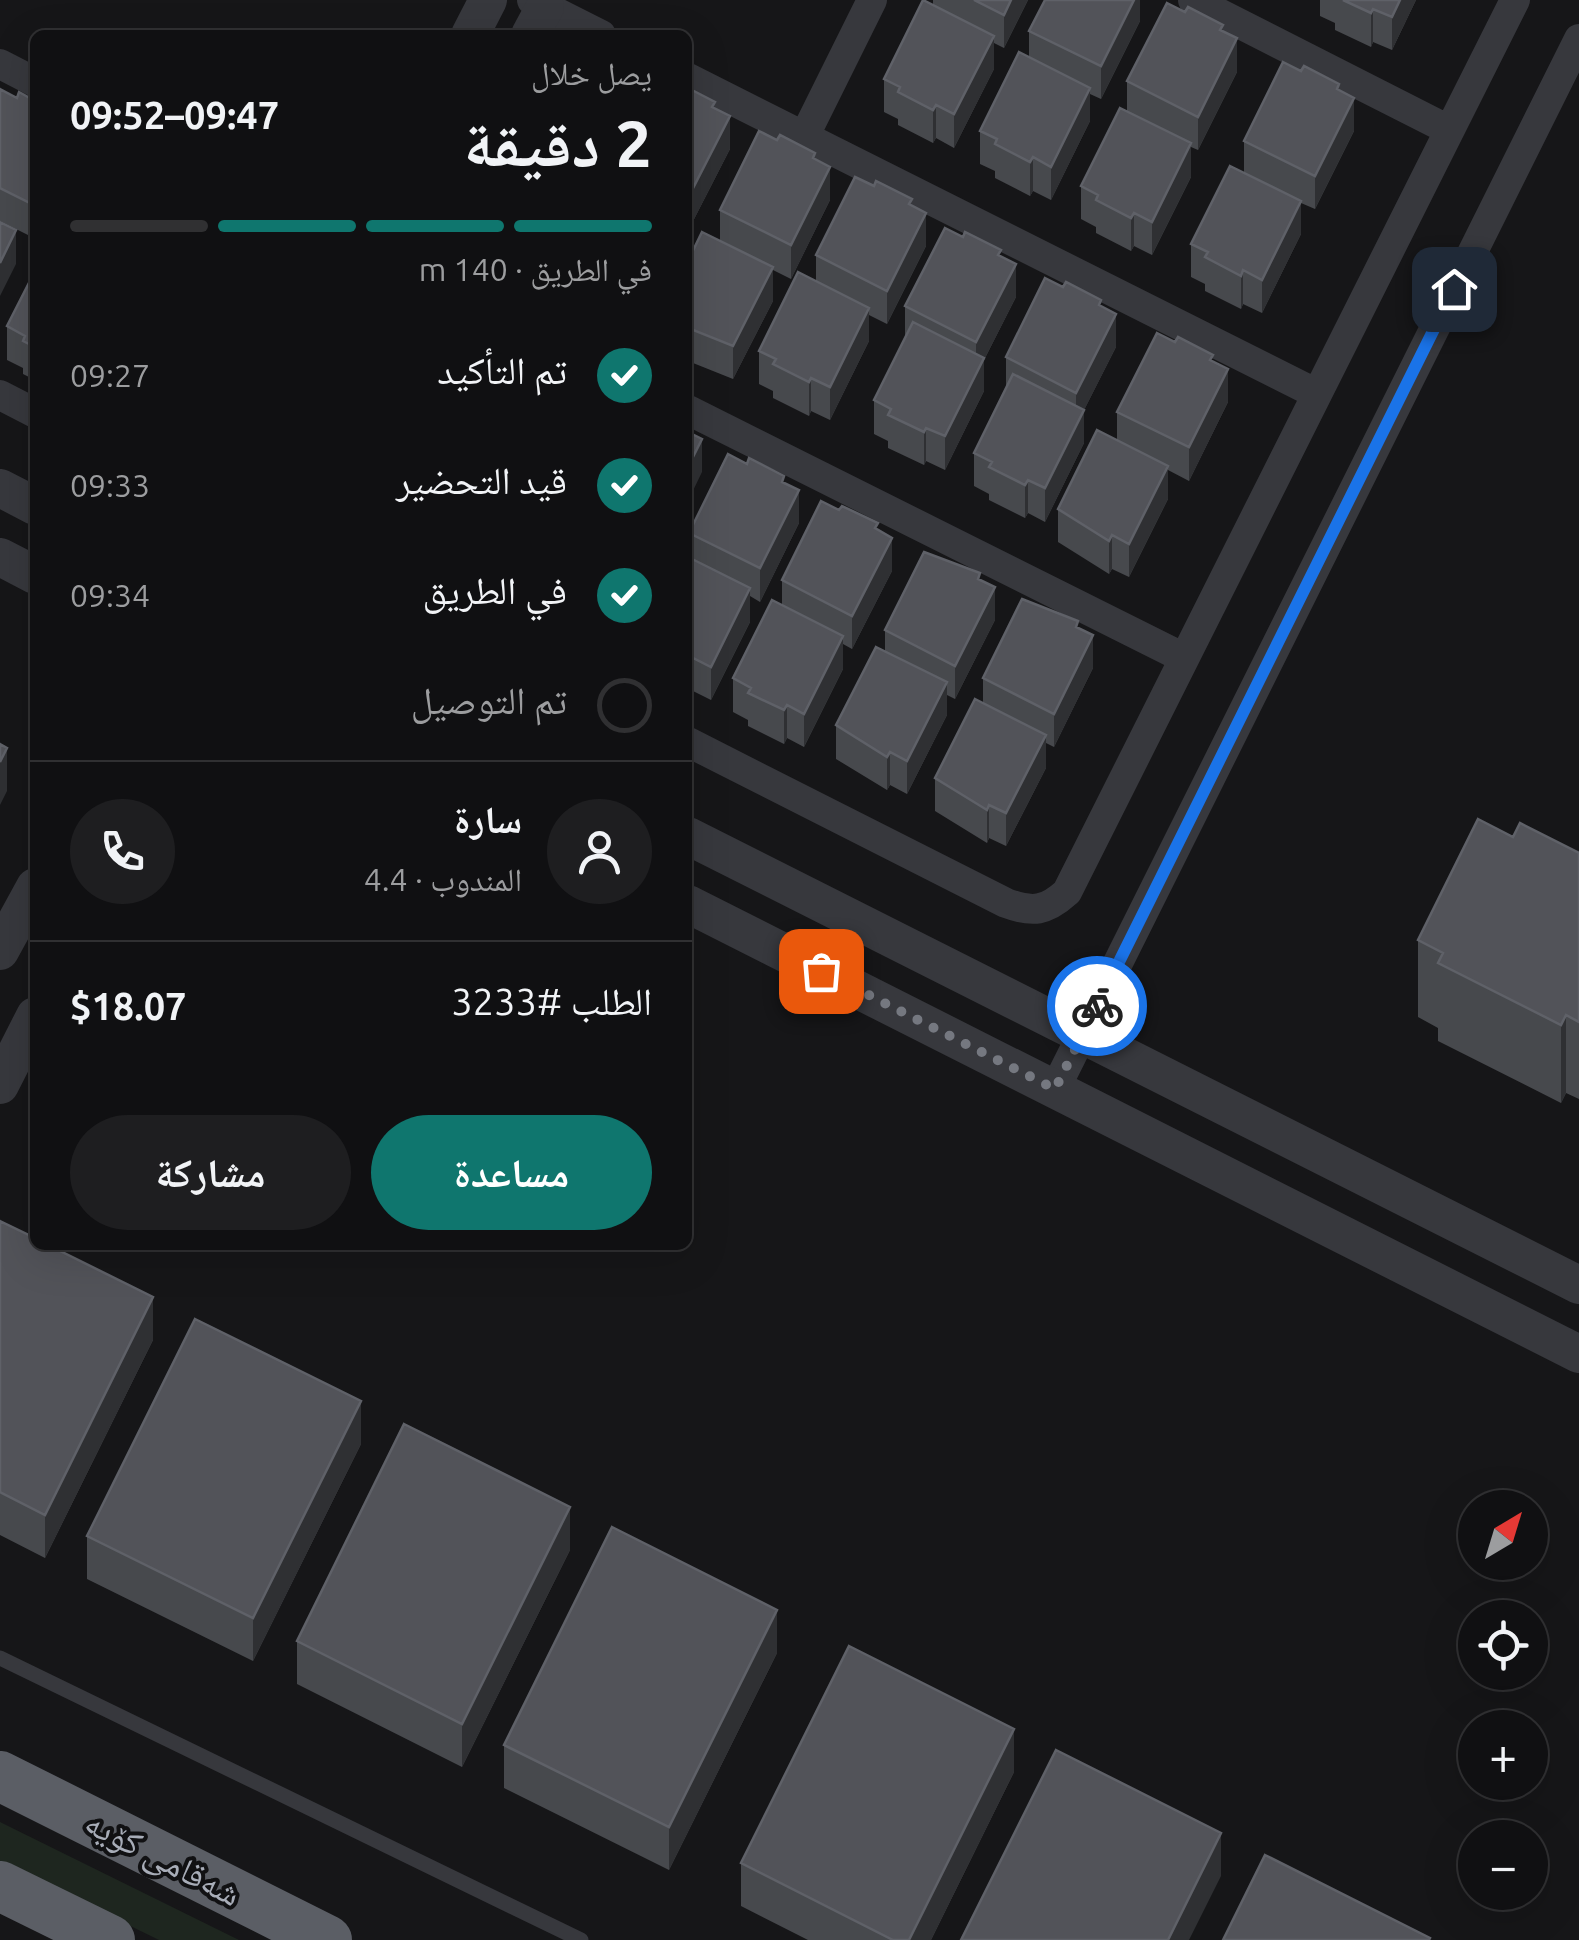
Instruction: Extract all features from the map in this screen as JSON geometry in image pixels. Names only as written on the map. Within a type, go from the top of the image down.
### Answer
[{"type":"highway","name":"شەقامی کۆیە","points":[[0,1776],[327,1940]]},
{"type":"highway","points":[[0,1886],[110,1940]]},
{"type":"street","points":[[473,30],[488,0]]},
{"type":"street","points":[[804,137],[872,0]]},
{"type":"street","points":[[1193,0],[1450,130]]},
{"type":"street","points":[[692,744],[1006,903],[1028,911],[1050,908],[1067,892],[1514,0]]},
{"type":"street","points":[[536,14],[586,30]]},
{"type":"street","points":[[1055,1089],[1579,39]]},
{"type":"street","points":[[0,64],[30,79]]},
{"type":"street","points":[[692,80],[1317,394]]},
{"type":"street","points":[[0,395],[30,410]]},
{"type":"street","points":[[692,412],[1184,658]]},
{"type":"street","points":[[0,488],[30,503]]},
{"type":"street","points":[[0,557],[30,572]]},
{"type":"street","points":[[692,838],[1579,1285]]},
{"type":"street","points":[[0,951],[30,895]]},
{"type":"street","points":[[692,906],[1579,1354]]},
{"type":"street","points":[[0,1085],[30,1026]]},
{"type":"lane","points":[[0,1658],[582,1940]]},
{"type":"shaded area","points":[[0,1822],[239,1940],[159,1940],[0,1862]]},
{"type":"building","points":[[923,0],[994,36],[954,114],[936,105],[933,110],[898,92],[900,87],[884,79]]},
{"type":"building","points":[[974,0],[1011,0],[1004,15]]},
{"type":"building","points":[[1045,0],[1134,0],[1101,66],[1029,31]]},
{"type":"building","points":[[1343,0],[1400,0],[1392,17],[1373,9],[1371,13]]},
{"type":"building","points":[[1167,3],[1185,12],[1188,7],[1223,25],[1220,30],[1237,38],[1198,117],[1127,81]]},
{"type":"building","points":[[1019,52],[1090,88],[1051,167],[1033,157],[1030,162],[995,144],[997,139],[980,131]]},
{"type":"building","points":[[1283,62],[1301,71],[1304,66],[1339,84],[1337,89],[1354,98],[1315,176],[1244,141]]},
{"type":"building","points":[[0,89],[17,98],[19,92],[30,98],[30,203],[0,188]]},
{"type":"building","points":[[692,90],[715,102],[712,107],[730,116],[692,190]]},
{"type":"building","points":[[1120,108],[1191,143],[1152,222],[1134,213],[1131,218],[1096,200],[1098,195],[1081,186]]},
{"type":"building","points":[[759,131],[777,140],[780,135],[815,153],[813,158],[830,167],[791,245],[720,210]]},
{"type":"building","points":[[1230,166],[1301,201],[1262,280],[1243,270],[1241,276],[1205,257],[1208,252],[1191,244]]},
{"type":"building","points":[[855,177],[874,186],[876,181],[912,199],[909,204],[926,213],[887,291],[816,255]]},
{"type":"building","points":[[0,222],[16,230],[0,263]]},
{"type":"building","points":[[945,228],[963,237],[965,232],[1001,250],[998,255],[1016,264],[976,342],[905,306]]},
{"type":"building","points":[[702,232],[773,267],[733,346],[692,330],[692,253]]},
{"type":"building","points":[[798,272],[869,308],[830,387],[811,378],[809,382],[773,364],[776,359],[759,351]]},
{"type":"building","points":[[1045,278],[1063,287],[1066,282],[1101,300],[1099,305],[1116,314],[1076,393],[1006,357]]},
{"type":"building","points":[[30,281],[30,344],[23,341],[25,336],[7,326]]},
{"type":"building","points":[[913,322],[984,358],[945,436],[926,428],[924,432],[888,415],[891,409],[874,400]]},
{"type":"building","points":[[1157,333],[1175,342],[1178,337],[1213,355],[1210,360],[1228,369],[1189,447],[1117,412]]},
{"type":"building","points":[[1013,374],[1084,410],[1045,488],[1028,480],[1025,485],[989,467],[992,462],[974,453]]},
{"type":"building","points":[[1097,430],[1168,466],[1129,544],[1112,535],[1109,541],[1058,509]]},
{"type":"building","points":[[692,434],[702,439],[692,459]]},
{"type":"building","points":[[728,454],[747,464],[749,458],[784,476],[782,482],[799,490],[760,568],[692,534],[692,527]]},
{"type":"building","points":[[821,501],[878,523],[875,528],[892,538],[852,616],[782,580]]},
{"type":"building","points":[[924,552],[980,573],[978,579],[995,587],[955,666],[885,630]]},
{"type":"building","points":[[692,559],[750,588],[711,667],[693,658]]},
{"type":"building","points":[[1022,599],[1078,621],[1076,627],[1093,635],[1054,714],[983,678]]},
{"type":"building","points":[[772,600],[843,636],[804,714],[787,705],[784,710],[748,693],[751,688],[733,678]]},
{"type":"building","points":[[876,647],[947,682],[907,761],[890,752],[887,757],[836,725]]},
{"type":"building","points":[[975,699],[1046,735],[1006,813],[989,805],[987,810],[935,778]]},
{"type":"building","points":[[0,744],[7,748],[0,762]]},
{"type":"building","points":[[1478,819],[1513,837],[1520,823],[1579,853],[1579,1022],[1566,1015],[1561,1025],[1438,963],[1443,953],[1418,940]]},
{"type":"building","points":[[0,1221],[30,1236],[30,1250],[58,1250],[153,1297],[45,1515],[0,1492]]},
{"type":"building","points":[[195,1319],[361,1401],[253,1618],[87,1536]]},
{"type":"building","points":[[404,1424],[570,1507],[462,1724],[297,1641]]},
{"type":"building","points":[[612,1527],[777,1610],[669,1827],[504,1745]]},
{"type":"building","points":[[849,1646],[1014,1729],[909,1940],[893,1940],[741,1863]]},
{"type":"building","points":[[1056,1750],[1221,1833],[1168,1940],[961,1940]]},
{"type":"building","points":[[1265,1855],[1430,1938],[1429,1940],[1223,1940]]},
{"type":"way so far","points":[[821,971],[1055,1089],[1097,1006]]},
{"type":"route","points":[[1097,1006],[1454,289]]}]
